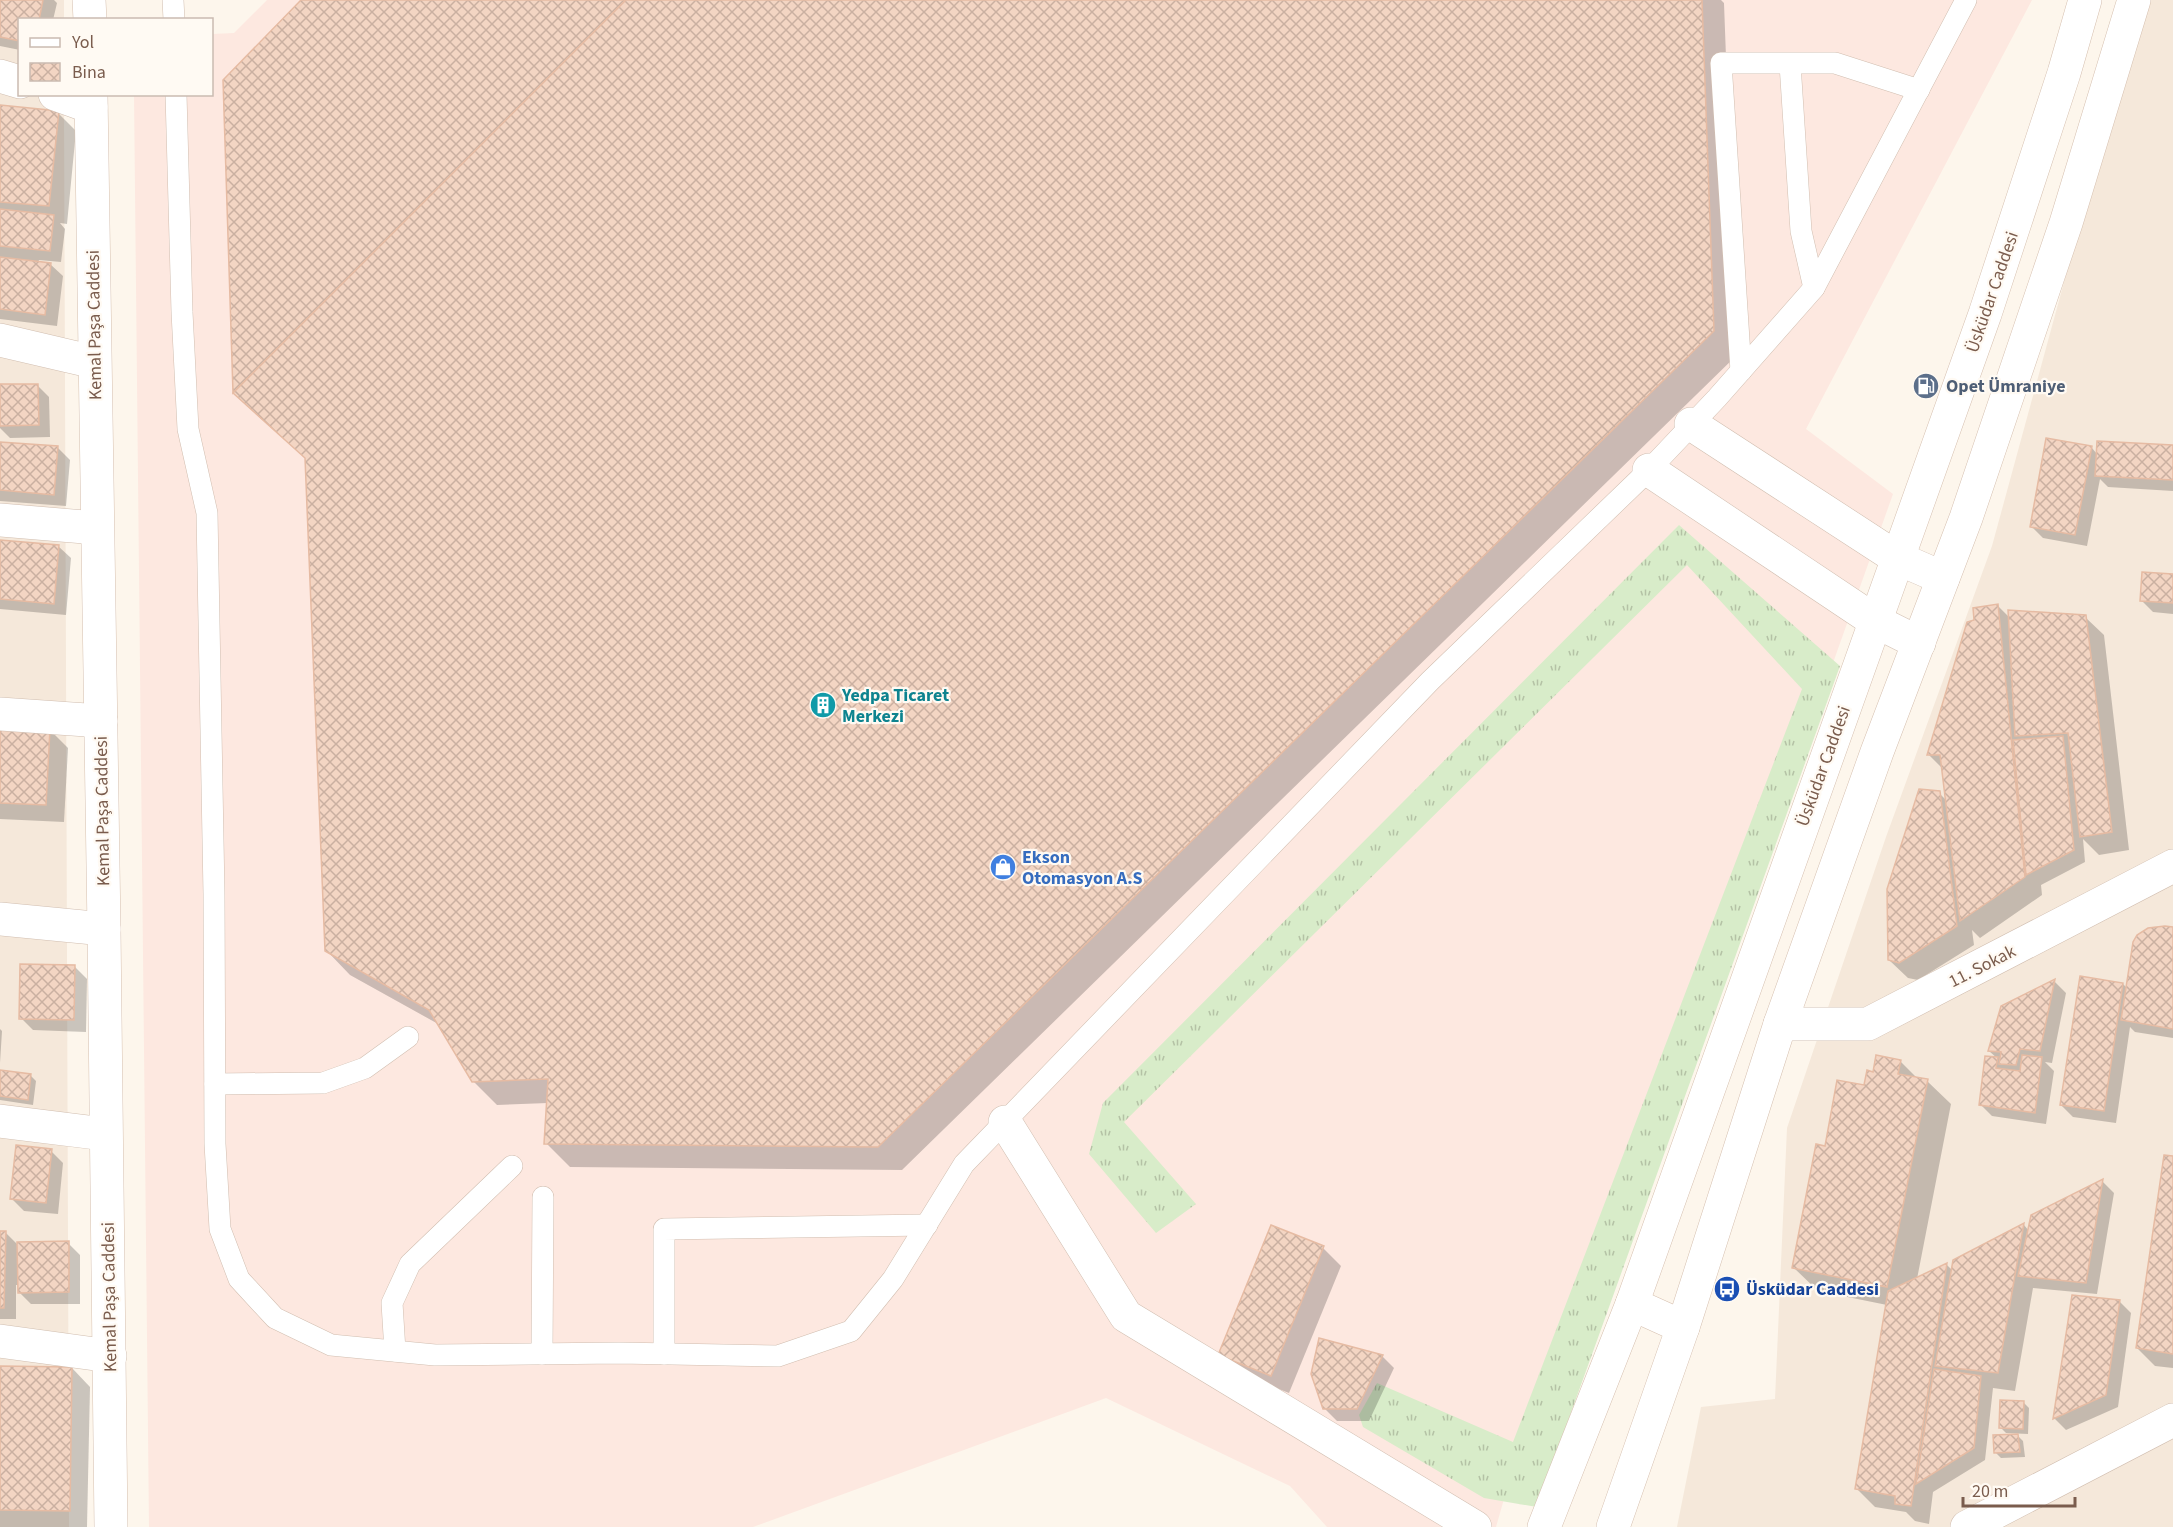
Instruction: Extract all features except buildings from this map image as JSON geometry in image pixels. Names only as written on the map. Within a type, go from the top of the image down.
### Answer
[{"type":"street","points":[[89,0],[90,18]]},
{"type":"street","name":"Üsküdar Caddesi","points":[[1544,1527],[1632,1304],[1985,314],[2064,73],[2085,0]]},
{"type":"street","points":[[1613,1527],[1683,1327],[1780,1024],[1877,752],[1970,507],[2066,223],[2134,0]]},
{"type":"street","points":[[0,76],[18,81]]},
{"type":"street","points":[[65,96],[91,101]]},
{"type":"street","name":"Kemal Paşa Caddesi","points":[[91,101],[111,1527]]},
{"type":"street","points":[[0,340],[94,362]]},
{"type":"street","points":[[1691,424],[1897,558],[1943,578]]},
{"type":"street","points":[[1649,470],[1875,621],[1919,643]]},
{"type":"street","points":[[0,520],[97,528]]},
{"type":"street","points":[[0,714],[101,721]]},
{"type":"street","name":"11. Sokak","points":[[1780,1024],[1868,1024],[2173,866]]},
{"type":"street","points":[[0,919],[104,929]]},
{"type":"street","points":[[0,1121],[105,1134]]},
{"type":"street","points":[[1005,1122],[1126,1316],[1475,1527]]},
{"type":"street","points":[[1632,1304],[1683,1327]]},
{"type":"street","points":[[0,1341],[110,1356]]},
{"type":"street","points":[[1967,1527],[2173,1420]]},
{"type":"lane","points":[[173,0],[174,18]]},
{"type":"lane","points":[[176,96],[182,312],[188,429],[207,513],[215,1144],[220,1229],[239,1279],[275,1318],[331,1345],[435,1354],[778,1356],[850,1331],[893,1279],[964,1164],[1430,681],[1649,470],[1814,288],[1966,0]]},
{"type":"lane","points":[[1741,371],[1721,63],[1835,63],[1919,90]]},
{"type":"lane","points":[[1790,64],[1801,231],[1814,288]]},
{"type":"lane","points":[[215,1083],[323,1083],[365,1068],[408,1037]]},
{"type":"lane","points":[[395,1351],[392,1303],[410,1264],[512,1166]]},
{"type":"lane","points":[[542,1354],[543,1197]]},
{"type":"lane","points":[[664,1354],[664,1229],[927,1225]]},
{"type":"shaded area","points":[[0,0],[64,0],[64,18],[18,18],[18,96],[64,96],[69,1527],[0,1527]]},
{"type":"shaded area","name":"Yedpa Ticaret Merkezi","points":[[267,0],[2032,0],[1806,429],[1893,494],[1828,677],[1514,1464],[1496,1527],[1327,1527],[1290,1486],[1106,1398],[753,1527],[149,1527],[134,96],[213,96],[213,34],[234,33]]},
{"type":"shaded area","points":[[2141,0],[2173,0],[2173,1527],[1677,1527],[1701,1407],[1775,1399],[1787,1128],[1886,837],[1992,546]]},
{"type":"green space","points":[[1679,525],[1840,666],[1537,1507],[1484,1498],[1363,1427],[1359,1415],[1377,1383],[1513,1442],[1802,689],[1687,565],[1124,1122],[1196,1204],[1156,1233],[1089,1154],[1103,1103]]},
{"type":"place","name":"Opet Ümraniye","points":[[1926,386]]},
{"type":"place","name":"Yedpa Ticaret Merkezi","points":[[823,705]]},
{"type":"place","name":"Ekson Otomasyon A.S","points":[[1003,867]]},
{"type":"place","name":"Üsküdar Caddesi","points":[[1727,1289]]}]
